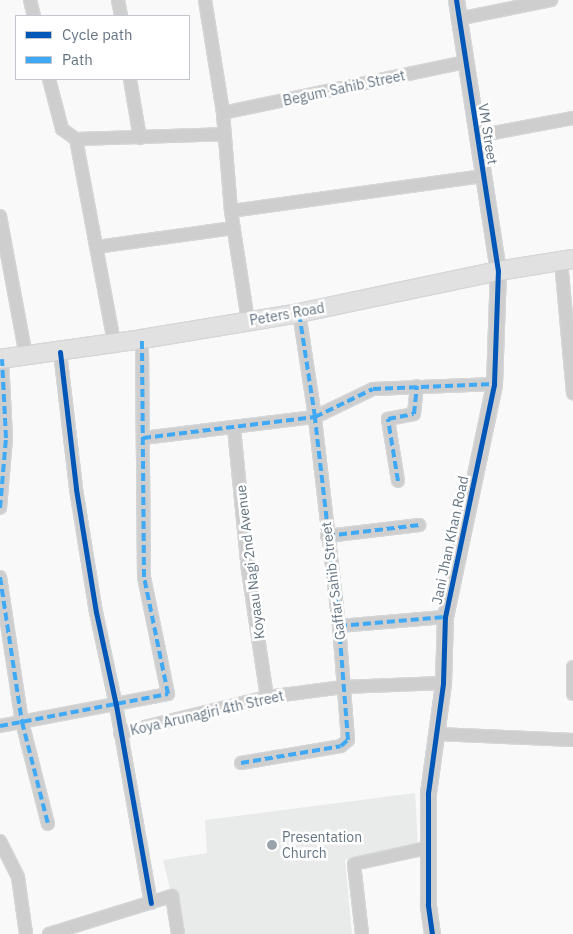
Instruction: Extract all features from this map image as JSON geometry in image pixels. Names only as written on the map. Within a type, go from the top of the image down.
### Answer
[{"type":"main road","name":"Peters Road","points":[[1,359],[60,352],[298,313],[498,271],[567,260]]},
{"type":"street","points":[[30,0],[34,15]]},
{"type":"street","points":[[118,0],[121,15]]},
{"type":"street","points":[[205,0],[223,113],[233,228],[248,321]]},
{"type":"street","name":"VM Street","points":[[456,0],[498,271]]},
{"type":"street","points":[[458,20],[550,0]]},
{"type":"street","name":"Begum Sahib Street","points":[[223,113],[465,62]]},
{"type":"street","points":[[49,80],[62,129],[76,139],[224,134]]},
{"type":"street","points":[[130,80],[140,138]]},
{"type":"street","points":[[477,136],[573,118]]},
{"type":"street","points":[[76,139],[114,343]]},
{"type":"street","points":[[231,211],[484,176]]},
{"type":"street","points":[[0,216],[26,356]]},
{"type":"street","points":[[96,247],[233,228]]},
{"type":"street","points":[[567,260],[573,393]]},
{"type":"street","name":"Jani Jhan Khan Road","points":[[432,934],[428,904],[428,793],[438,734],[443,683],[445,617],[494,384],[498,271]]},
{"type":"street","name":"Gaffar Sahib Street","points":[[241,763],[340,746],[348,740],[339,626],[327,536],[315,417],[298,313]]},
{"type":"street","points":[[0,726],[166,696],[169,690],[144,577],[142,339]]},
{"type":"street","points":[[60,352],[77,499],[96,612],[116,705],[151,904]]},
{"type":"street","points":[[0,508],[6,438],[1,359]]},
{"type":"street","points":[[143,438],[315,417],[373,389],[494,384]]},
{"type":"street","points":[[398,480],[388,419],[414,414],[417,386]]},
{"type":"street","name":"Koyaau Nagi 2nd Avenue","points":[[234,428],[248,570],[267,697]]},
{"type":"street","points":[[327,536],[419,525]]},
{"type":"street","points":[[0,577],[22,722],[48,824]]},
{"type":"street","points":[[339,626],[445,617]]},
{"type":"street","points":[[573,667],[573,694]]},
{"type":"street","name":"Koya Arunagiri 4th Street","points":[[120,733],[267,697],[343,686],[443,683]]},
{"type":"street","points":[[438,734],[573,740]]},
{"type":"street","points":[[0,841],[18,877],[26,934]]},
{"type":"street","points":[[362,934],[354,864],[427,848]]},
{"type":"street","points":[[49,934],[172,896],[178,934]]},
{"type":"shaded area","points":[[415,793],[418,845],[345,860],[352,934],[181,934],[163,860],[207,853],[205,820]]},
{"type":"marked path","points":[[241,763],[341,746],[348,740],[339,626],[315,417],[299,313]]},
{"type":"marked path","points":[[0,726],[168,694],[144,577],[142,339]]},
{"type":"marked path","points":[[0,508],[6,438],[2,359]]},
{"type":"marked path","points":[[143,438],[315,417],[373,389],[494,384]]},
{"type":"marked path","points":[[398,481],[388,419],[414,414],[417,386]]},
{"type":"marked path","points":[[327,536],[419,525]]},
{"type":"marked path","points":[[0,577],[22,722],[48,824]]},
{"type":"marked path","points":[[339,626],[445,617]]},
{"type":"cycle path","points":[[432,934],[428,904],[428,793],[443,683],[445,617],[494,384],[498,271],[456,0]]},
{"type":"cycle path","points":[[60,352],[76,489],[96,612],[116,705],[151,903]]},
{"type":"place","name":"Presentation Church","points":[[272,845]]}]
